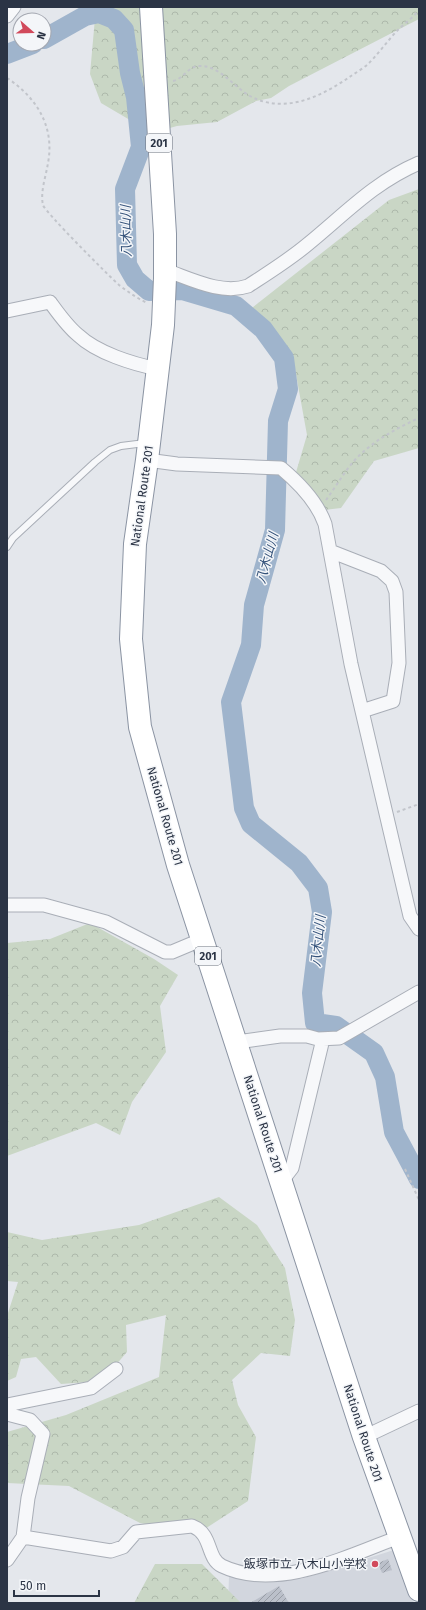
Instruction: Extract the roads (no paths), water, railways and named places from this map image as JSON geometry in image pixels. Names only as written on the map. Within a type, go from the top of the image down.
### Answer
[{"type":"highway","name":"National Route 201","points":[[151,7],[165,234],[165,274],[164,306],[158,369],[135,544],[131,639],[140,727],[178,865],[237,1042],[364,1437],[419,1590]]},
{"type":"street","points":[[7,16],[14,7]]},
{"type":"street","points":[[165,274],[216,287],[238,290],[248,286],[307,245],[360,198],[380,183],[419,163]]},
{"type":"street","points":[[7,310],[50,302],[78,336],[93,346],[135,364],[158,369]]},
{"type":"street","points":[[148,451],[177,464],[276,467],[294,478],[320,509],[325,524],[351,664],[386,815],[410,916],[419,928]]},
{"type":"street","points":[[330,551],[381,572],[392,581],[396,592],[399,663],[392,702],[362,711]]},
{"type":"street","points":[[7,905],[44,905],[106,922],[165,952],[172,952],[202,939]]},
{"type":"street","points":[[237,1042],[280,1036],[307,1036],[323,1040],[339,1038],[419,992]]},
{"type":"street","points":[[282,1181],[292,1168],[323,1040]]},
{"type":"street","points":[[7,1405],[91,1388],[116,1370]]},
{"type":"street","points":[[364,1437],[419,1411]]},
{"type":"street","points":[[7,1414],[30,1420],[43,1434],[28,1498],[23,1537],[7,1560]]},
{"type":"street","points":[[23,1537],[111,1551],[123,1548],[136,1532],[192,1526],[200,1529],[207,1539],[214,1558],[221,1566],[244,1573],[283,1575],[315,1568],[399,1536]]},
{"type":"lane","points":[[7,546],[13,538],[110,450],[121,446],[148,451]]},
{"type":"waterway","name":"八木山川","points":[[52,35],[85,16],[99,13],[114,19],[124,30],[130,73],[136,97],[141,147],[125,189],[127,265],[135,279],[149,291],[182,290],[236,306],[263,329],[284,358],[288,389],[278,421],[275,530],[254,605],[251,645],[231,702],[244,808],[251,824],[299,863],[318,888],[322,912],[312,993],[315,1023],[336,1026],[374,1053],[385,1077],[394,1132],[419,1179]]},
{"type":"waterway","name":"八木山川","points":[[7,54],[12,52]]},
{"type":"place","name":"飯塚市立 八木山小学校","points":[[375,1564]]}]
